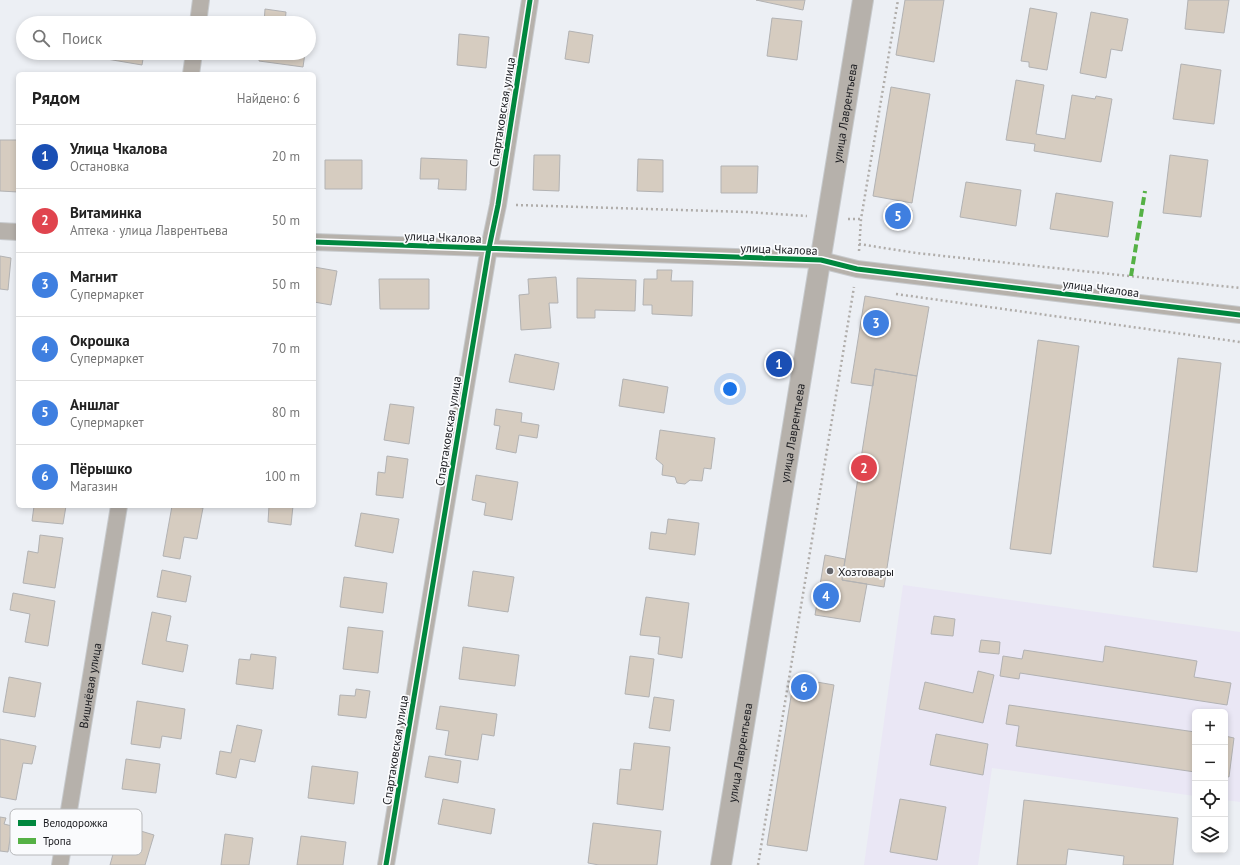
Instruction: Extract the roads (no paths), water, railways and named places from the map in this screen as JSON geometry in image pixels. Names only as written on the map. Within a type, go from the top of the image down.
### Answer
[{"type":"street","points":[[199,16],[201,0]]},
{"type":"street","name":"Спартаковская улица","points":[[386,865],[488,248],[498,205],[530,0]]},
{"type":"street","name":"улица Лаврентьева","points":[[721,865],[863,0]]},
{"type":"street","points":[[191,72],[193,60]]},
{"type":"street","points":[[0,230],[16,232]]},
{"type":"street","name":"улица Чкалова","points":[[316,242],[821,260],[857,269],[1240,315]]},
{"type":"street","name":"Вишнёвая улица","points":[[69,809],[119,508]]},
{"type":"street","name":"Вишнёвая улица","points":[[60,865],[62,855]]},
{"type":"place","name":"Аншлаг","points":[[898,216]]},
{"type":"place","name":"Магнит","points":[[876,323]]},
{"type":"place","name":"Улица Чкалова","points":[[779,364]]},
{"type":"place","name":"Витаминка","points":[[864,468]]},
{"type":"place","name":"Хозтовары","points":[[830,571]]},
{"type":"place","name":"Окрошка","points":[[826,596]]},
{"type":"place","name":"Пёрышко","points":[[804,687]]}]
